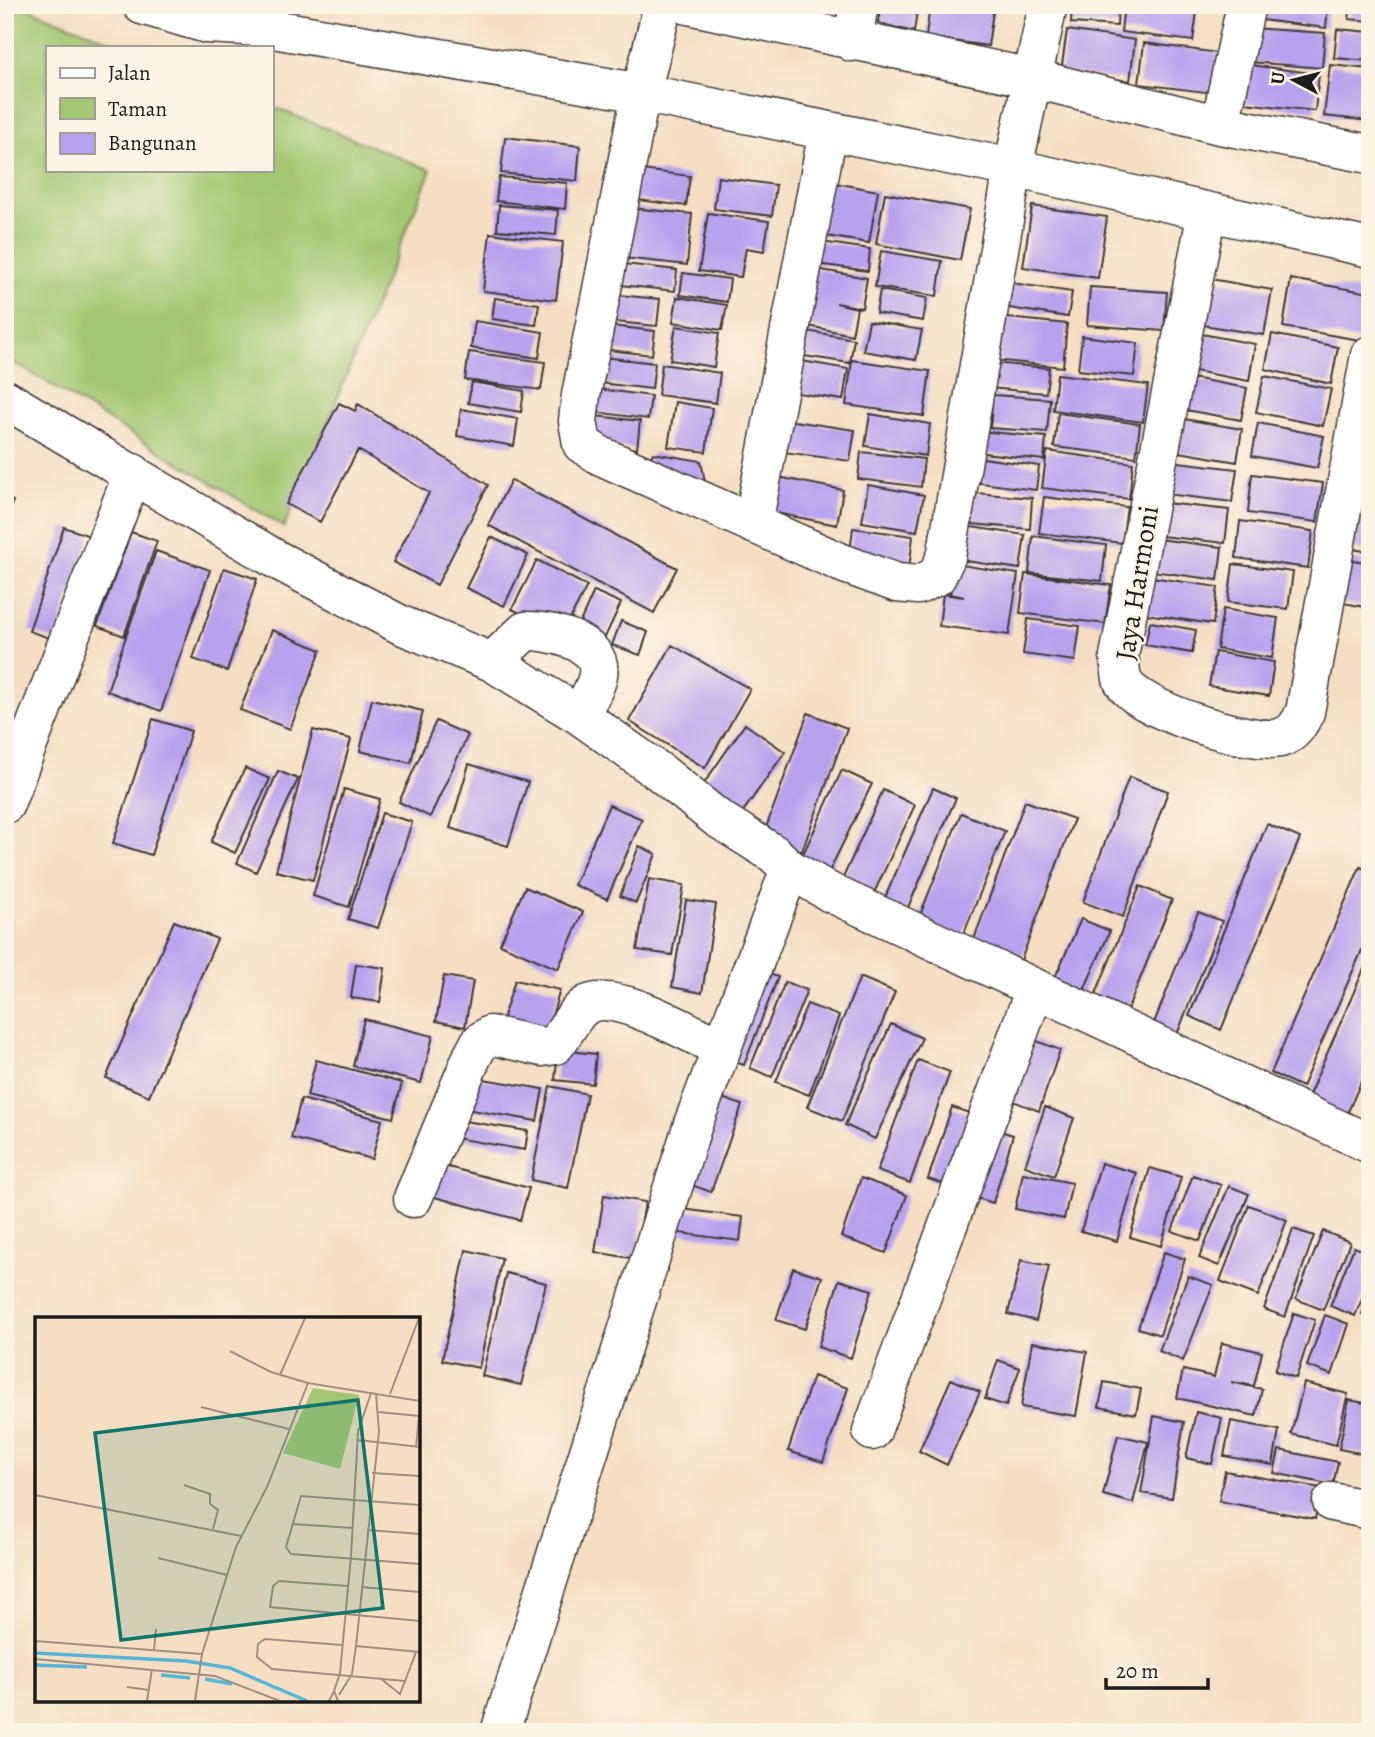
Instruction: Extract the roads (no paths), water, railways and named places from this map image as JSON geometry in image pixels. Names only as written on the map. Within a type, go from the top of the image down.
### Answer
[{"type":"street","points":[[142,5],[207,24],[265,16],[1013,168],[1370,248]]},
{"type":"street","points":[[663,5],[641,93],[581,395],[578,421],[582,444],[601,456],[754,524],[897,583],[918,585],[937,576],[946,557],[1013,168],[1048,5]]},
{"type":"street","points":[[688,5],[1031,78],[1220,125],[1370,154]]},
{"type":"street","points":[[852,42],[859,5]]},
{"type":"street","points":[[1220,125],[1246,5]]},
{"type":"street","points":[[754,524],[828,131]]},
{"type":"street","name":"Jaya Harmoni","points":[[1207,212],[1119,656],[1124,683],[1144,701],[1194,722],[1258,738],[1279,738],[1296,730],[1305,712],[1370,355]]},
{"type":"street","points":[[5,399],[277,560],[401,625],[492,662],[579,715],[661,772],[717,818],[774,854],[790,869],[861,909],[1370,1144]]},
{"type":"street","points":[[5,804],[133,473]]},
{"type":"street","points":[[492,662],[525,631],[550,633],[578,642],[589,650],[597,662],[598,674],[579,715]]},
{"type":"street","points":[[500,1732],[628,1325],[721,1048],[790,869]]},
{"type":"street","points":[[872,1430],[1035,989]]},
{"type":"street","points":[[413,1198],[472,1057],[480,1042],[490,1035],[542,1047],[555,1045],[586,1006],[602,1000],[620,1002],[721,1048]]},
{"type":"street","points":[[1332,1502],[1370,1510]]}]
